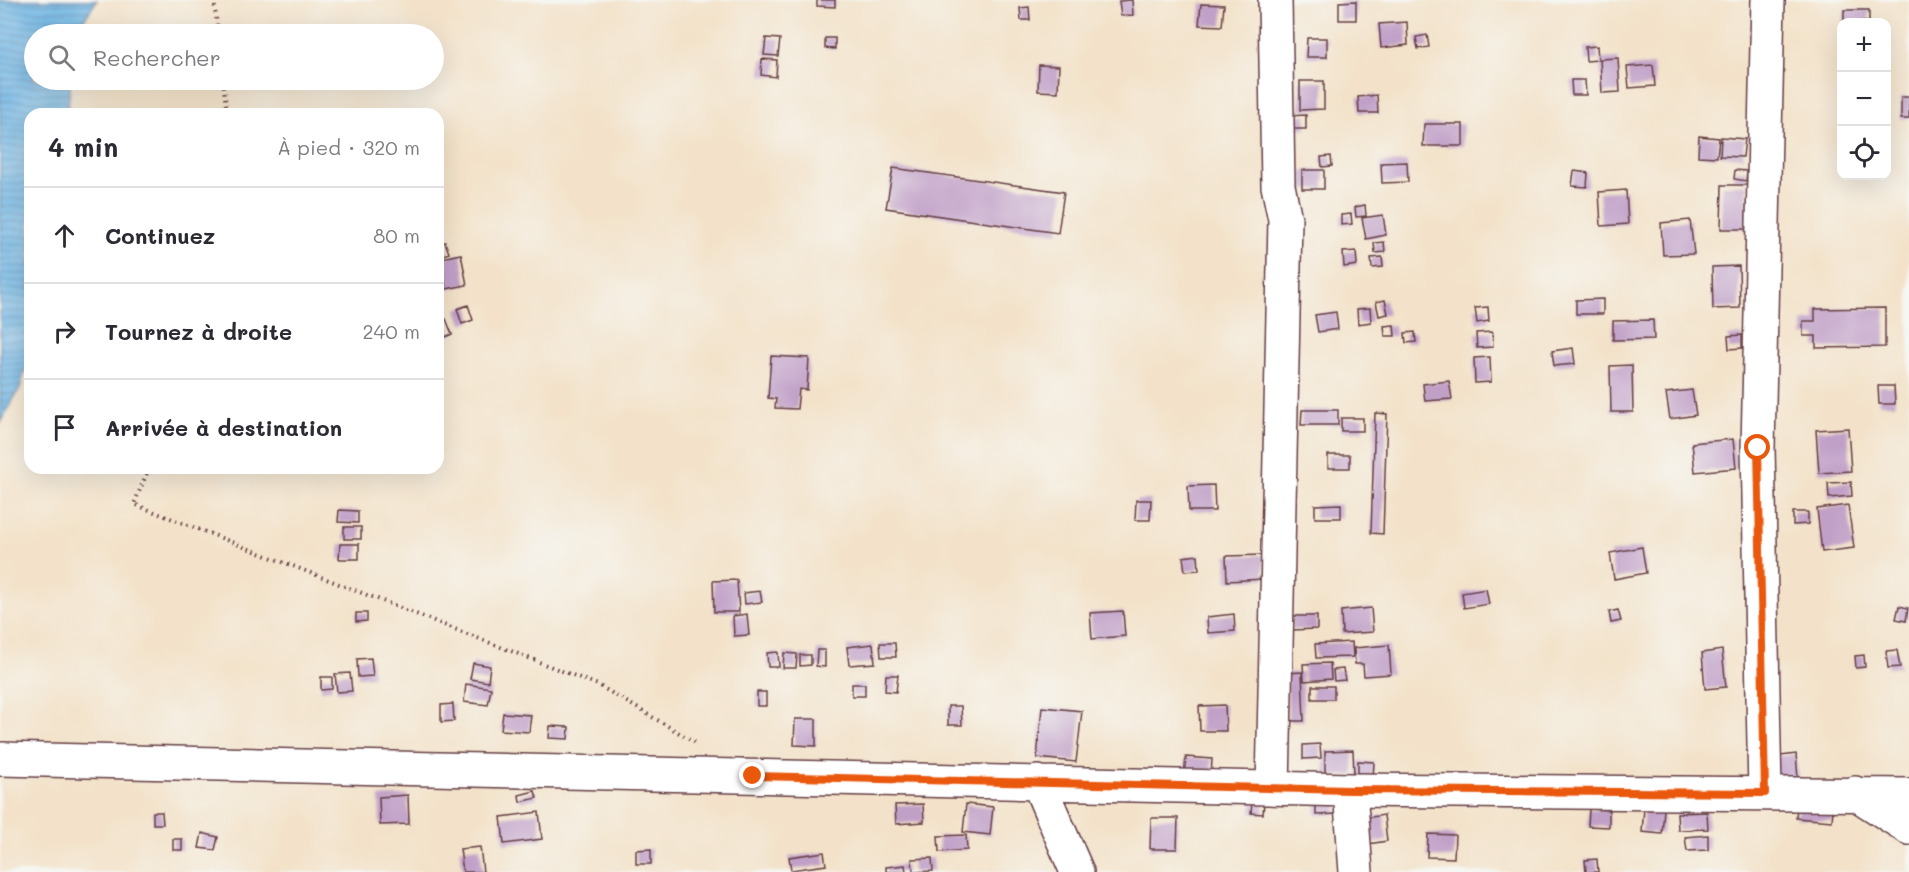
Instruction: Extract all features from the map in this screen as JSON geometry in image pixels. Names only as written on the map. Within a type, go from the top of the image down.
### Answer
[{"type":"street","points":[[1273,788],[1285,219],[1278,186],[1275,0]]},
{"type":"street","points":[[1765,793],[1758,448],[1768,0]]},
{"type":"street","points":[[0,759],[1350,790],[1909,795]]},
{"type":"street","points":[[1038,782],[1077,872]]},
{"type":"street","points":[[1350,790],[1356,872]]},
{"type":"street","points":[[1855,793],[1909,828]]},
{"type":"path","points":[[214,0],[217,24]]},
{"type":"path","points":[[224,90],[225,108]]},
{"type":"path","points":[[146,474],[134,504],[598,685],[705,748]]},
{"type":"water","points":[[0,0],[97,0],[82,24],[24,24],[24,90],[70,90],[68,108],[24,108],[24,373],[20,388],[0,423]]},
{"type":"building","points":[[817,0],[835,0],[835,7],[817,6]]},
{"type":"building","points":[[1132,0],[1133,15],[1121,16],[1119,1]]},
{"type":"building","points":[[1356,1],[1356,20],[1339,20],[1339,2]]},
{"type":"building","points":[[1201,4],[1224,5],[1222,26],[1199,25]]},
{"type":"building","points":[[1029,7],[1030,20],[1021,20],[1020,8]]},
{"type":"building","points":[[1844,10],[1869,10],[1869,18],[1844,18]]},
{"type":"building","points":[[1407,22],[1408,45],[1381,48],[1379,24]]},
{"type":"building","points":[[1427,35],[1429,47],[1418,49],[1416,37]]},
{"type":"building","points":[[766,38],[780,39],[778,56],[764,55]]},
{"type":"building","points":[[825,38],[835,38],[835,49],[825,48]]},
{"type":"building","points":[[1307,38],[1327,38],[1327,57],[1306,57]]},
{"type":"building","points":[[1597,46],[1598,60],[1586,61],[1585,47]]},
{"type":"building","points":[[1618,58],[1620,92],[1602,93],[1600,59]]},
{"type":"building","points":[[762,59],[777,60],[776,77],[761,75]]},
{"type":"building","points":[[1039,65],[1059,66],[1058,92],[1038,91]]},
{"type":"building","points":[[1653,65],[1655,86],[1629,88],[1627,67]]},
{"type":"building","points":[[1571,80],[1585,80],[1586,95],[1572,95]]},
{"type":"building","points":[[1300,81],[1324,81],[1324,109],[1300,110]]},
{"type":"building","points":[[1377,95],[1378,113],[1359,113],[1358,97]]},
{"type":"building","points":[[1901,97],[1909,97],[1909,119],[1901,119]]},
{"type":"building","points":[[1306,115],[1306,129],[1286,129],[1286,116]]},
{"type":"building","points":[[1424,124],[1463,124],[1463,146],[1423,146]]},
{"type":"building","points":[[1699,136],[1719,138],[1717,157],[1698,156]]},
{"type":"building","points":[[1721,137],[1745,139],[1743,157],[1720,156]]},
{"type":"building","points":[[1331,156],[1332,166],[1322,167],[1321,157]]},
{"type":"building","points":[[1407,162],[1408,182],[1382,183],[1381,163]]},
{"type":"building","points":[[893,168],[1064,192],[1058,233],[886,208]]},
{"type":"building","points":[[1302,170],[1324,170],[1324,189],[1302,189]]},
{"type":"building","points":[[1735,170],[1747,171],[1746,181],[1734,179]]},
{"type":"building","points":[[1574,171],[1588,173],[1587,187],[1572,186]]},
{"type":"building","points":[[1722,185],[1747,185],[1746,229],[1721,229]]},
{"type":"building","points":[[1626,190],[1628,224],[1601,226],[1599,192]]},
{"type":"building","points":[[1365,205],[1366,216],[1356,217],[1355,207]]},
{"type":"building","points":[[1351,214],[1352,224],[1341,225],[1341,215]]},
{"type":"building","points":[[1383,215],[1386,235],[1366,239],[1362,218]]},
{"type":"building","points":[[1690,220],[1694,254],[1663,255],[1661,223]]},
{"type":"building","points":[[444,242],[449,253],[444,255]]},
{"type":"building","points":[[1384,242],[1385,252],[1375,253],[1374,243]]},
{"type":"building","points":[[1356,251],[1357,265],[1344,267],[1343,252]]},
{"type":"building","points":[[461,254],[467,285],[446,289],[444,257]]},
{"type":"building","points":[[1382,257],[1383,267],[1372,268],[1371,258]]},
{"type":"building","points":[[1739,266],[1740,308],[1713,309],[1712,267]]},
{"type":"building","points":[[1603,299],[1603,314],[1576,314],[1576,300]]},
{"type":"building","points":[[1385,300],[1388,314],[1379,316],[1376,302]]},
{"type":"building","points":[[468,305],[473,320],[462,324],[457,309]]},
{"type":"building","points":[[1488,307],[1489,321],[1477,323],[1475,308]]},
{"type":"building","points":[[1370,308],[1371,322],[1358,324],[1357,309]]},
{"type":"building","points":[[1885,308],[1885,347],[1816,348],[1816,336],[1803,336],[1803,321],[1815,321],[1815,309]]},
{"type":"building","points":[[1336,312],[1338,329],[1318,332],[1315,315]]},
{"type":"building","points":[[446,319],[452,334],[444,337],[444,320]]},
{"type":"building","points":[[1653,320],[1654,339],[1613,340],[1613,321]]},
{"type":"building","points":[[1394,325],[1395,336],[1385,336],[1384,326]]},
{"type":"building","points":[[1415,332],[1416,342],[1406,343],[1405,333]]},
{"type":"building","points":[[1492,332],[1493,347],[1477,348],[1476,333]]},
{"type":"building","points":[[1742,335],[1742,348],[1729,349],[1728,336]]},
{"type":"building","points":[[1573,348],[1575,364],[1554,366],[1552,351]]},
{"type":"building","points":[[771,356],[809,358],[807,390],[799,389],[797,409],[775,408],[776,399],[768,398]]},
{"type":"building","points":[[1490,357],[1491,382],[1475,383],[1474,358]]},
{"type":"building","points":[[1632,365],[1633,412],[1611,412],[1610,366]]},
{"type":"building","points":[[1449,381],[1452,399],[1425,401],[1423,384]]},
{"type":"building","points":[[1878,386],[1894,386],[1895,404],[1879,404]]},
{"type":"building","points":[[1692,390],[1696,415],[1670,419],[1666,393]]},
{"type":"building","points":[[1302,410],[1338,410],[1338,425],[1301,425]]},
{"type":"building","points":[[1375,413],[1387,414],[1383,534],[1371,533]]},
{"type":"building","points":[[1341,418],[1363,418],[1363,431],[1341,431]]},
{"type":"building","points":[[1848,428],[1851,471],[1819,473],[1816,430]]},
{"type":"building","points":[[1733,439],[1736,468],[1695,472],[1692,443]]},
{"type":"building","points":[[1328,455],[1350,455],[1350,468],[1328,468]]},
{"type":"building","points":[[1851,482],[1852,496],[1829,498],[1828,483]]},
{"type":"building","points":[[1214,485],[1215,511],[1189,511],[1188,486]]},
{"type":"building","points":[[1136,500],[1151,500],[1150,520],[1135,520]]},
{"type":"building","points":[[1341,504],[1341,518],[1315,518],[1315,505]]},
{"type":"building","points":[[1848,505],[1854,548],[1822,552],[1817,509]]},
{"type":"building","points":[[339,510],[358,511],[358,523],[338,522]]},
{"type":"building","points":[[1793,512],[1808,512],[1808,524],[1793,525]]},
{"type":"building","points":[[344,527],[361,527],[361,539],[344,539]]},
{"type":"building","points":[[340,544],[359,544],[359,559],[339,559]]},
{"type":"building","points":[[1642,547],[1646,573],[1614,579],[1610,553]]},
{"type":"building","points":[[1198,555],[1199,570],[1185,571],[1183,557]]},
{"type":"building","points":[[1264,555],[1264,579],[1227,581],[1226,556]]},
{"type":"building","points":[[737,580],[739,612],[714,612],[713,581]]},
{"type":"building","points":[[1486,589],[1489,604],[1464,608],[1462,593]]},
{"type":"building","points":[[760,591],[762,602],[745,604],[744,593]]},
{"type":"building","points":[[1899,606],[1908,608],[1906,621],[1896,619]]},
{"type":"building","points":[[1371,608],[1373,632],[1342,634],[1341,611]]},
{"type":"building","points":[[1618,610],[1621,621],[1611,623],[1609,612]]},
{"type":"building","points":[[1123,611],[1125,636],[1092,639],[1090,613]]},
{"type":"building","points":[[356,613],[367,613],[367,621],[356,622]]},
{"type":"building","points":[[747,614],[749,635],[734,636],[733,616]]},
{"type":"building","points":[[1234,614],[1235,631],[1208,633],[1207,617]]},
{"type":"building","points":[[1291,616],[1317,616],[1317,629],[1292,630]]},
{"type":"building","points":[[1352,642],[1353,657],[1316,658],[1315,644]]},
{"type":"building","points":[[880,643],[895,643],[896,657],[881,657]]},
{"type":"building","points":[[873,644],[875,663],[849,665],[847,647]]},
{"type":"building","points":[[1389,645],[1391,674],[1364,676],[1363,664],[1355,664],[1354,648]]},
{"type":"building","points":[[817,650],[825,650],[825,667],[816,666]]},
{"type":"building","points":[[1722,650],[1726,687],[1705,689],[1702,653]]},
{"type":"building","points":[[1897,650],[1900,667],[1888,668],[1886,651]]},
{"type":"building","points":[[778,652],[779,667],[768,667],[767,653]]},
{"type":"building","points":[[784,653],[797,654],[796,668],[783,668]]},
{"type":"building","points":[[800,655],[811,655],[811,665],[800,666]]},
{"type":"building","points":[[1864,655],[1865,667],[1856,668],[1855,656]]},
{"type":"building","points":[[371,658],[373,676],[358,677],[357,659]]},
{"type":"building","points":[[473,663],[490,666],[488,682],[470,679]]},
{"type":"building","points":[[1330,663],[1331,679],[1304,681],[1303,664]]},
{"type":"building","points":[[1343,669],[1345,680],[1334,681],[1333,670]]},
{"type":"building","points":[[1302,672],[1304,721],[1288,721],[1287,673]]},
{"type":"building","points":[[350,673],[352,691],[337,692],[335,674]]},
{"type":"building","points":[[886,675],[898,675],[896,692],[885,691]]},
{"type":"building","points":[[321,677],[332,677],[332,689],[321,690]]},
{"type":"building","points":[[466,684],[491,688],[488,705],[464,702]]},
{"type":"building","points":[[852,684],[865,684],[865,696],[852,696]]},
{"type":"building","points":[[1312,686],[1334,686],[1334,699],[1312,699]]},
{"type":"building","points":[[757,692],[766,692],[766,706],[757,706]]},
{"type":"building","points":[[453,704],[454,721],[441,722],[441,705]]},
{"type":"building","points":[[1225,705],[1226,731],[1200,731],[1199,706]]},
{"type":"building","points":[[948,706],[961,706],[962,725],[948,725]]},
{"type":"building","points":[[1042,707],[1082,711],[1076,762],[1037,758]]},
{"type":"building","points":[[503,713],[531,715],[529,732],[501,730]]},
{"type":"building","points":[[795,719],[816,719],[816,746],[794,745]]},
{"type":"building","points":[[550,726],[569,727],[568,739],[549,738]]},
{"type":"building","points":[[1320,744],[1321,758],[1303,759],[1303,745]]},
{"type":"building","points":[[1353,750],[1354,775],[1325,776],[1325,751]]},
{"type":"building","points":[[1796,754],[1798,779],[1775,781],[1773,757]]},
{"type":"building","points":[[1186,757],[1212,759],[1211,778],[1184,775]]},
{"type":"building","points":[[1358,761],[1374,762],[1373,779],[1358,778]]},
{"type":"building","points":[[535,791],[537,798],[520,802],[519,795]]},
{"type":"building","points":[[408,795],[409,824],[380,825],[379,797]]},
{"type":"building","points":[[1252,802],[1264,803],[1263,814],[1251,813]]},
{"type":"building","points":[[1337,802],[1337,814],[1316,815],[1316,803]]},
{"type":"building","points":[[923,804],[924,822],[896,824],[895,805]]},
{"type":"building","points":[[966,804],[993,807],[990,835],[963,832]]},
{"type":"building","points":[[1797,807],[1833,810],[1832,821],[1796,818]]},
{"type":"building","points":[[1644,808],[1664,809],[1662,834],[1642,832]]},
{"type":"building","points":[[1589,809],[1609,810],[1609,827],[1588,826]]},
{"type":"building","points":[[153,812],[162,812],[163,824],[153,824]]},
{"type":"building","points":[[539,812],[542,839],[504,844],[501,817]]},
{"type":"building","points":[[1707,812],[1708,829],[1678,830],[1677,813]]},
{"type":"building","points":[[1384,815],[1387,841],[1362,845],[1358,819]]},
{"type":"building","points":[[1151,818],[1178,818],[1177,849],[1150,849]]},
{"type":"building","points":[[202,833],[218,837],[215,850],[199,848]]},
{"type":"building","points":[[1428,834],[1455,835],[1454,858],[1427,857]]},
{"type":"building","points":[[966,835],[967,850],[939,852],[938,836]]},
{"type":"building","points":[[1708,835],[1708,850],[1687,851],[1685,837]]},
{"type":"building","points":[[173,839],[182,839],[182,850],[173,850]]},
{"type":"building","points":[[480,847],[483,872],[463,872],[460,849]]},
{"type":"building","points":[[651,849],[651,864],[636,864],[636,850]]},
{"type":"building","points":[[824,852],[826,865],[791,870],[789,857]]},
{"type":"building","points":[[932,858],[933,871],[913,872],[912,859]]},
{"type":"building","points":[[1597,859],[1598,872],[1586,872],[1585,860]]},
{"type":"building","points":[[905,865],[906,872],[886,872],[886,867]]},
{"type":"route","points":[[753,776],[1350,790],[1765,793],[1758,448]]}]
